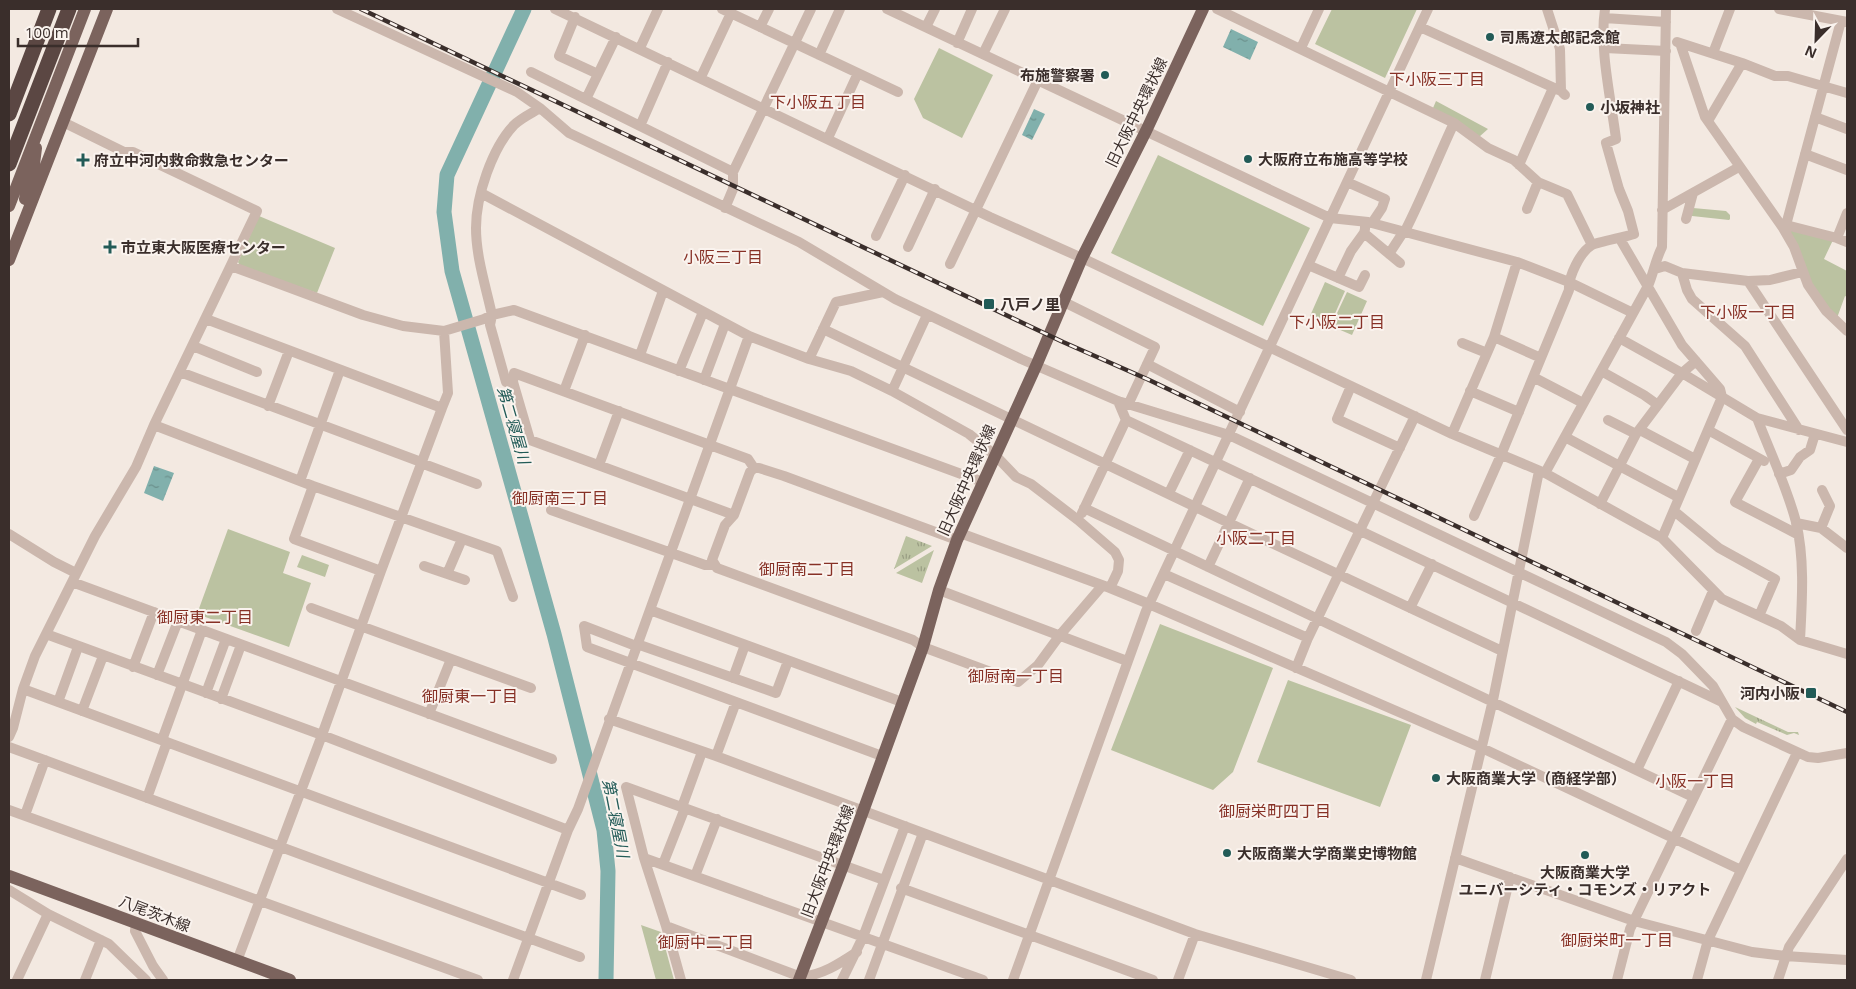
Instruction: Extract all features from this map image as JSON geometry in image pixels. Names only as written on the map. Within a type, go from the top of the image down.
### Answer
[{"type":"highway","points":[[9,114],[50,9]]},
{"type":"highway","points":[[9,164],[69,9]]},
{"type":"main road","points":[[9,206],[85,9]]},
{"type":"main road","points":[[10,257],[107,9]]},
{"type":"main road","name":"旧大阪中央環状線","points":[[800,978],[923,647],[939,590],[959,536],[1036,366],[1082,258],[1146,131],[1203,9]]},
{"type":"main road","points":[[10,257],[34,164],[39,126]]},
{"type":"main road","name":"八尾茨木線","points":[[9,876],[290,980]]},
{"type":"street","points":[[337,9],[517,92],[570,133],[799,242],[883,292],[927,315],[1036,366],[1123,403],[1229,435],[1666,642],[1713,686],[1732,719],[1743,727],[1808,757],[1818,758],[1847,753]]},
{"type":"street","points":[[554,9],[575,17],[1452,434],[1542,472],[1662,538],[1722,599],[1781,626],[1800,640],[1847,654]]},
{"type":"street","points":[[640,48],[658,9]]},
{"type":"street","points":[[760,27],[769,9]]},
{"type":"street","points":[[725,208],[733,189],[733,172],[811,9]]},
{"type":"street","points":[[818,55],[840,9]]},
{"type":"street","points":[[887,9],[1330,218],[1368,222],[1517,262],[1569,282],[1633,313]]},
{"type":"street","points":[[926,27],[935,9]]},
{"type":"street","points":[[957,43],[972,9]]},
{"type":"street","points":[[983,54],[1005,9]]},
{"type":"street","points":[[1217,9],[1454,123],[1488,148],[1514,160],[1538,182],[1566,194],[1592,245]]},
{"type":"street","points":[[1301,48],[1317,9]]},
{"type":"street","points":[[1014,980],[1149,604],[1428,9]]},
{"type":"street","points":[[1519,165],[1560,92],[1560,49],[1547,9]]},
{"type":"street","points":[[1426,980],[1493,700],[1542,472],[1565,437],[1648,286],[1655,269],[1654,263],[1662,247],[1666,9]]},
{"type":"street","points":[[1713,53],[1730,9]]},
{"type":"street","points":[[1779,9],[1818,12],[1844,21],[1814,117],[1784,226]]},
{"type":"street","points":[[700,77],[731,11],[760,27],[898,92]]},
{"type":"street","points":[[1474,516],[1569,290],[1569,282],[1578,261],[1592,245],[1634,234],[1628,211],[1618,190],[1606,143],[1616,139],[1605,48],[1604,13],[1666,22]]},
{"type":"street","points":[[575,17],[560,56],[598,74]]},
{"type":"street","points":[[1420,27],[1560,92]]},
{"type":"street","points":[[586,99],[616,37]]},
{"type":"street","points":[[1680,43],[1708,121],[1739,167],[1784,226],[1808,285],[1826,311],[1847,331]]},
{"type":"street","points":[[1605,48],[1666,46],[1680,43],[1742,63],[1774,76],[1788,76],[1847,93]]},
{"type":"street","points":[[640,126],[668,62]]},
{"type":"street","points":[[1708,121],[1742,63]]},
{"type":"street","points":[[531,72],[733,172]]},
{"type":"street","points":[[828,138],[858,73]]},
{"type":"street","points":[[950,264],[1038,80]]},
{"type":"street","points":[[513,382],[506,382],[488,317],[476,229],[481,193],[498,148],[515,125],[540,108]]},
{"type":"street","points":[[1814,117],[1847,129]]},
{"type":"street","points":[[9,737],[35,656],[96,536],[136,468],[154,425],[257,211],[133,152],[124,152],[63,122]]},
{"type":"street","points":[[1389,254],[1419,205],[1429,176],[1454,123]]},
{"type":"street","points":[[1805,154],[1847,170]]},
{"type":"street","points":[[1662,210],[1739,167]]},
{"type":"street","points":[[876,236],[905,175]]},
{"type":"street","points":[[1338,278],[1351,251],[1364,233],[1368,222],[1382,208],[1385,199],[1347,182]]},
{"type":"street","points":[[1527,209],[1538,182]]},
{"type":"street","points":[[908,247],[935,189]]},
{"type":"street","points":[[1686,219],[1693,192]]},
{"type":"street","points":[[481,193],[749,336],[809,359],[851,371],[892,391],[969,434],[996,456],[1016,477],[1030,484],[1078,520],[1115,552],[1119,560],[1118,571],[1106,587],[1060,635],[1038,665],[1018,682],[923,647],[913,640],[717,568],[712,560],[725,525],[734,515],[750,472],[754,468],[759,468],[1106,587],[1149,604],[1482,748],[1741,870]]},
{"type":"street","points":[[1837,238],[1847,213]]},
{"type":"street","points":[[1784,226],[1847,242]]},
{"type":"street","points":[[1364,233],[1400,263]]},
{"type":"street","points":[[1620,239],[1682,345],[1720,390],[1722,397],[1662,538]]},
{"type":"street","points":[[1452,434],[1494,337],[1517,262]]},
{"type":"street","points":[[1308,265],[1359,288],[1364,275]]},
{"type":"street","points":[[231,266],[363,315],[403,326],[444,331],[514,310],[584,334],[730,390],[983,482]]},
{"type":"street","points":[[1655,269],[1665,266],[1682,273],[1748,281],[1770,280],[1802,272]]},
{"type":"street","points":[[1682,273],[1692,299],[1745,346],[1799,430]]},
{"type":"street","points":[[1748,281],[1847,430]]},
{"type":"street","points":[[640,355],[663,291]]},
{"type":"street","points":[[809,359],[836,302],[883,292]]},
{"type":"street","points":[[1064,302],[1155,347],[1123,403],[1126,420],[1078,520]]},
{"type":"street","points":[[679,371],[703,312]]},
{"type":"street","points":[[892,391],[927,315]]},
{"type":"street","points":[[206,319],[442,408]]},
{"type":"street","points":[[704,380],[725,324]]},
{"type":"street","points":[[823,329],[1011,420],[1169,493],[1228,523],[1502,651]]},
{"type":"street","points":[[237,961],[362,626],[380,571],[448,393],[444,331]]},
{"type":"street","points":[[564,391],[584,334]]},
{"type":"street","points":[[513,980],[568,830],[578,809],[749,336]]},
{"type":"street","points":[[1494,337],[1541,358]]},
{"type":"street","points":[[1619,338],[1682,373],[1756,418],[1847,442]]},
{"type":"street","points":[[1462,343],[1487,353]]},
{"type":"street","points":[[193,346],[257,372]]},
{"type":"street","points":[[268,406],[289,351]]},
{"type":"street","points":[[1600,504],[1638,432],[1682,373],[1696,361]]},
{"type":"street","points":[[1147,364],[1240,412]]},
{"type":"street","points":[[300,481],[340,370]]},
{"type":"street","points":[[1602,371],[1658,405]]},
{"type":"street","points":[[180,372],[477,484]]},
{"type":"street","points":[[734,515],[530,440],[513,382],[514,373],[748,459],[754,468]]},
{"type":"street","points":[[1533,377],[1584,403]]},
{"type":"street","points":[[1351,386],[1337,418],[1400,448]]},
{"type":"street","points":[[1470,391],[1519,412]]},
{"type":"street","points":[[599,465],[619,411]]},
{"type":"street","points":[[1296,668],[1308,638],[1415,416]]},
{"type":"street","points":[[1756,418],[1796,523],[1800,551],[1800,640]]},
{"type":"street","points":[[1126,420],[1724,704]]},
{"type":"street","points":[[1608,420],[1695,459]]},
{"type":"street","points":[[154,425],[313,486],[497,551],[513,596]]},
{"type":"street","points":[[1708,430],[1777,469],[1791,470],[1800,457],[1810,450],[1815,434]]},
{"type":"street","points":[[1565,437],[1678,497]]},
{"type":"street","points":[[1169,493],[1190,450]]},
{"type":"street","points":[[1759,459],[1735,502],[1797,534]]},
{"type":"street","points":[[1208,567],[1250,478]]},
{"type":"street","points":[[313,486],[294,539],[380,571]]},
{"type":"street","points":[[1821,528],[1830,506],[1822,490]]},
{"type":"street","points":[[1084,508],[1493,700],[1694,797]]},
{"type":"street","points":[[550,510],[705,566],[714,565]]},
{"type":"street","points":[[1674,511],[1719,548],[1775,579],[1759,616]]},
{"type":"street","points":[[1796,523],[1821,528],[1847,548]]},
{"type":"street","points":[[9,534],[54,562],[74,578],[154,612],[552,759]]},
{"type":"street","points":[[447,574],[462,539]]},
{"type":"street","points":[[1410,608],[1432,564]]},
{"type":"street","points":[[424,566],[465,580]]},
{"type":"street","points":[[1164,574],[1308,638]]},
{"type":"street","points":[[939,590],[1128,661]]},
{"type":"street","points":[[1696,631],[1713,591]]},
{"type":"street","points":[[311,608],[531,688]]},
{"type":"street","points":[[650,610],[902,702]]},
{"type":"street","points":[[133,667],[154,612]]},
{"type":"street","points":[[157,675],[178,621]]},
{"type":"street","points":[[788,661],[776,693],[584,626],[588,647],[882,756]]},
{"type":"street","points":[[147,798],[182,684],[202,630]]},
{"type":"street","points":[[46,634],[322,735],[568,830]]},
{"type":"street","points":[[206,693],[226,639]]},
{"type":"street","points":[[221,699],[241,645]]},
{"type":"street","points":[[733,678],[745,645]]},
{"type":"street","points":[[58,702],[78,647]]},
{"type":"street","points":[[82,711],[103,656]]},
{"type":"street","points":[[430,714],[451,659]]},
{"type":"street","points":[[1637,770],[1679,681]]},
{"type":"street","points":[[23,689],[581,895]]},
{"type":"street","points":[[716,756],[736,702]]},
{"type":"street","points":[[609,719],[716,756],[1195,934],[1351,980]]},
{"type":"street","points":[[1617,980],[1630,929],[1732,719]]},
{"type":"street","points":[[9,747],[580,956]]},
{"type":"street","points":[[663,864],[702,752]]},
{"type":"street","points":[[1697,980],[1708,940],[1797,752]]},
{"type":"street","points":[[25,816],[45,760]]},
{"type":"street","points":[[680,980],[666,926],[644,858],[626,787],[884,880]]},
{"type":"street","points":[[9,810],[478,980]]},
{"type":"street","points":[[695,876],[716,819]]},
{"type":"street","points":[[842,980],[857,952],[905,826]]},
{"type":"street","points":[[869,980],[923,833]]},
{"type":"street","points":[[644,858],[982,980]]},
{"type":"street","points":[[1455,858],[1634,921],[1752,952],[1847,960]]},
{"type":"street","points":[[1778,980],[1788,947],[1847,858]]},
{"type":"street","points":[[1484,980],[1510,877]]},
{"type":"street","points":[[902,888],[1153,980]]},
{"type":"street","points":[[9,890],[48,914],[109,944],[146,980]]},
{"type":"street","points":[[17,980],[48,914]]},
{"type":"street","points":[[136,922],[135,931],[153,966],[163,980]]},
{"type":"street","points":[[666,926],[800,978],[826,971],[857,952]]},
{"type":"street","points":[[1178,980],[1195,934]]},
{"type":"street","points":[[85,980],[101,940]]},
{"type":"green space","points":[[1332,9],[1417,9],[1385,78],[1315,44]]},
{"type":"green space","points":[[939,48],[993,75],[962,138],[923,118],[914,99]]},
{"type":"green space","points":[[1436,101],[1488,129],[1479,137],[1433,108]]},
{"type":"green space","points":[[1158,155],[1310,228],[1263,326],[1111,253]]},
{"type":"green space","points":[[1693,208],[1726,211],[1730,215],[1730,219],[1692,216]]},
{"type":"green space","points":[[259,216],[335,248],[317,293],[240,266],[238,262]]},
{"type":"green space","points":[[1787,228],[1833,240],[1824,259],[1847,271],[1847,297],[1845,296],[1837,318],[1809,282]]},
{"type":"green space","points":[[1325,282],[1345,291],[1330,325],[1310,316]]},
{"type":"green space","points":[[1347,292],[1367,301],[1352,335],[1331,326]]},
{"type":"green space","points":[[228,529],[290,552],[283,573],[311,583],[289,647],[197,614]]},
{"type":"green space","points":[[906,536],[932,546],[894,569]]},
{"type":"green space","points":[[934,550],[922,583],[896,573]]},
{"type":"green space","points":[[302,555],[329,565],[325,577],[297,567]]},
{"type":"green space","points":[[1160,624],[1273,668],[1233,772],[1213,790],[1111,750]]},
{"type":"green space","points":[[1288,680],[1411,725],[1380,807],[1257,762]]},
{"type":"green space","points":[[1735,707],[1788,732],[1798,732],[1799,735],[1794,733],[1787,735],[1757,722],[1756,724],[1745,718]]},
{"type":"green space","points":[[641,925],[661,932],[674,980],[656,980]]},
{"type":"water","points":[[1231,29],[1258,42],[1250,60],[1223,47]]},
{"type":"water","points":[[1034,109],[1045,114],[1032,140],[1022,135]]},
{"type":"water","points":[[154,466],[174,473],[163,501],[144,493]]},
{"type":"waterway","name":"第二寝屋川","points":[[524,9],[447,175],[444,212],[452,271],[554,634],[604,830],[608,871],[606,980]]},
{"type":"railway","points":[[361,9],[1063,342],[1147,379],[1847,712]]},
{"type":"place","name":"司馬遼太郎記念館","points":[[1490,37]]},
{"type":"place","name":"布施警察署","points":[[1105,75]]},
{"type":"place","name":"小坂神社","points":[[1590,107]]},
{"type":"place","name":"大阪府立布施高等学校","points":[[1248,159]]},
{"type":"place","name":"府立中河内救命救急センター","points":[[83,160]]},
{"type":"place","name":"市立東大阪医療センター","points":[[110,247]]},
{"type":"place","name":"八戸ノ里","points":[[989,304]]},
{"type":"place","name":"河内小阪","points":[[1811,693]]},
{"type":"place","name":"大阪商業大学（商経学部）","points":[[1436,778]]},
{"type":"place","name":"大阪商業大学商業史博物館","points":[[1227,853]]},
{"type":"place","name":"大阪商業大学 ユニバーシティ・コモンズ・リアクト","points":[[1585,855]]},
{"type":"district","name":"下小阪三丁目","points":[[1437,79]]},
{"type":"district","name":"下小阪五丁目","points":[[818,102]]},
{"type":"district","name":"小阪三丁目","points":[[723,257]]},
{"type":"district","name":"下小阪一丁目","points":[[1748,312]]},
{"type":"district","name":"下小阪二丁目","points":[[1337,322]]},
{"type":"district","name":"御厨南三丁目","points":[[560,498]]},
{"type":"district","name":"小阪二丁目","points":[[1256,538]]},
{"type":"district","name":"御厨南二丁目","points":[[807,569]]},
{"type":"district","name":"御厨東二丁目","points":[[205,617]]},
{"type":"district","name":"御厨南一丁目","points":[[1016,676]]},
{"type":"district","name":"御厨東一丁目","points":[[470,696]]},
{"type":"district","name":"小阪一丁目","points":[[1695,781]]},
{"type":"district","name":"御厨栄町四丁目","points":[[1275,811]]},
{"type":"district","name":"御厨栄町一丁目","points":[[1617,940]]},
{"type":"district","name":"御厨中二丁目","points":[[706,942]]}]
